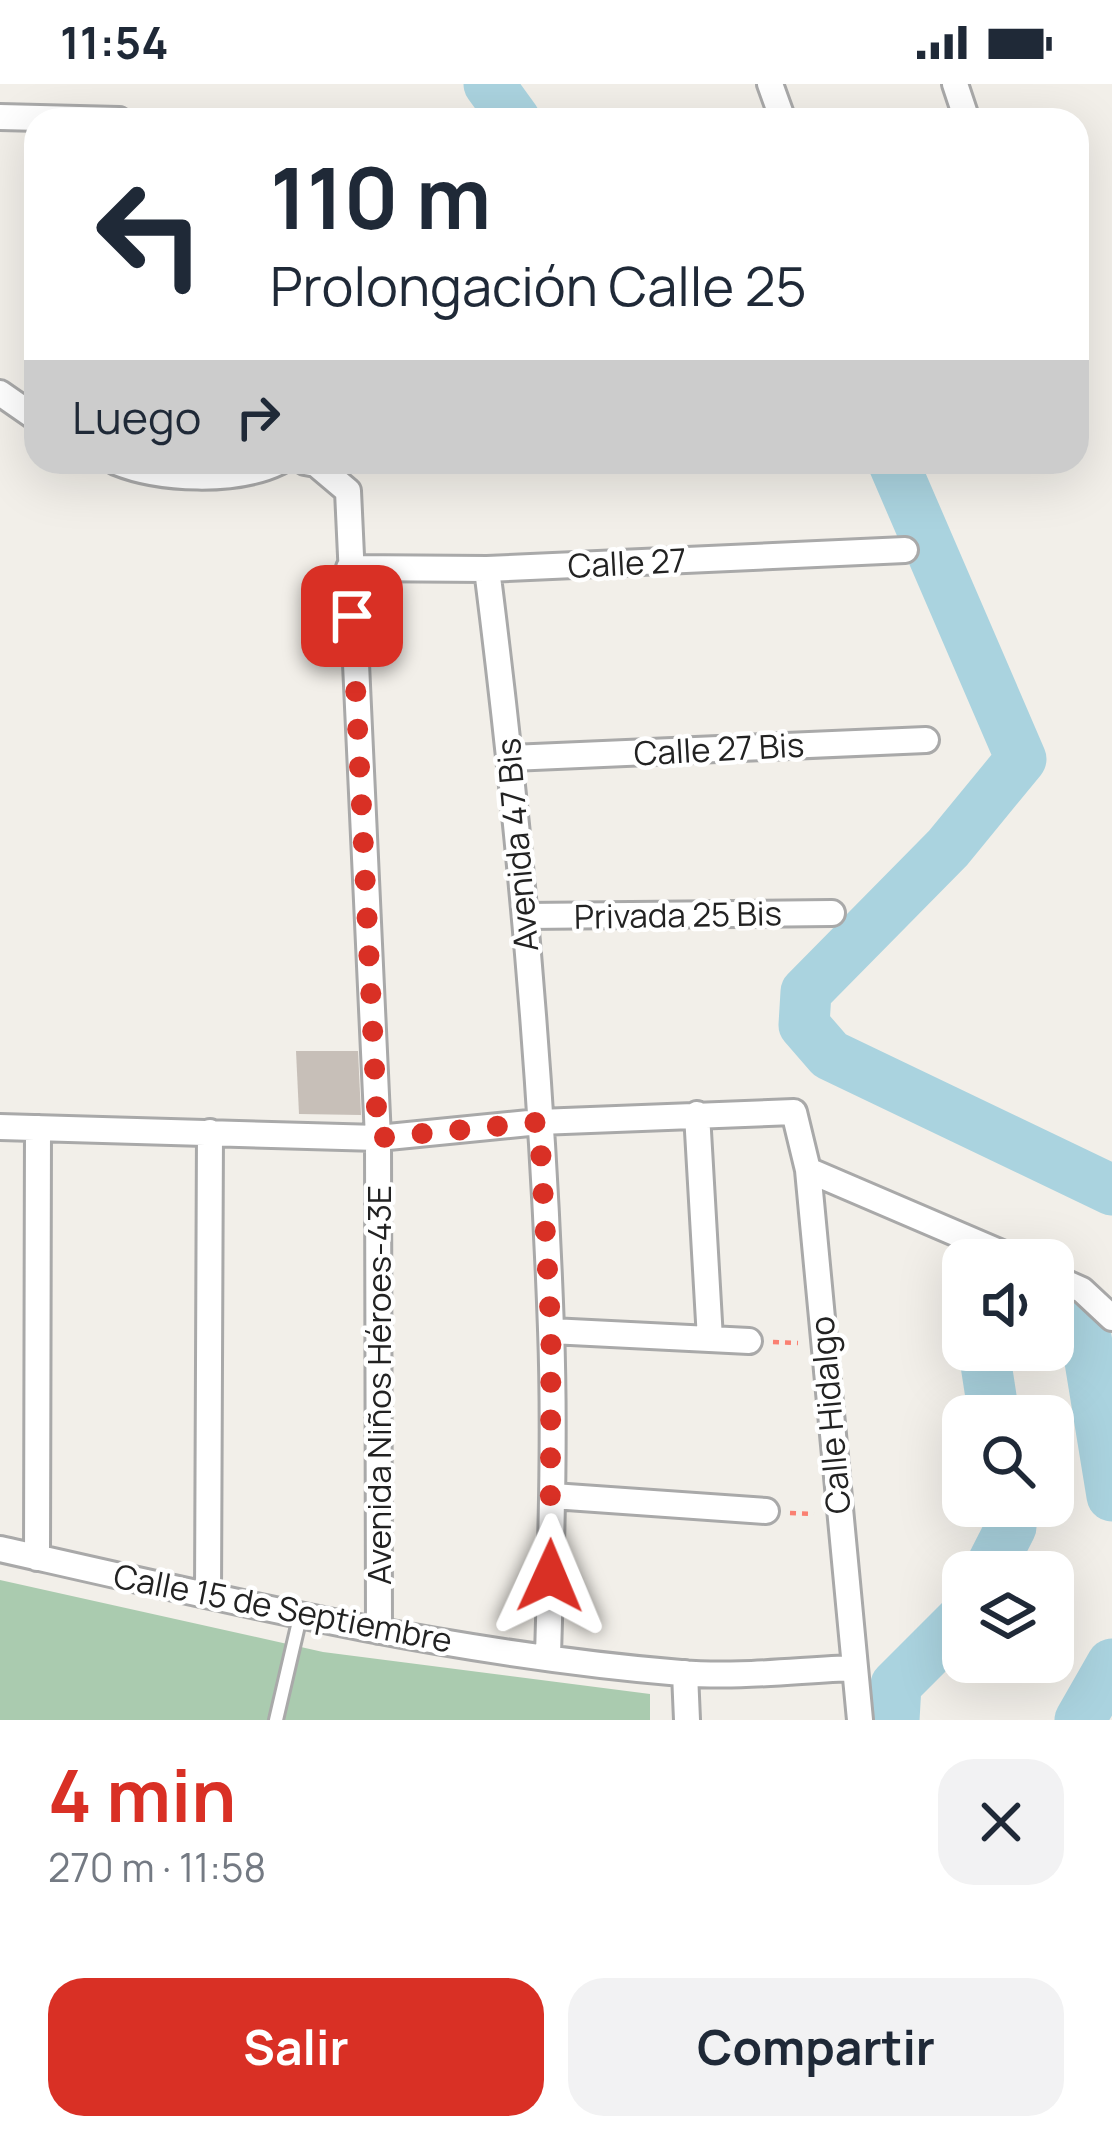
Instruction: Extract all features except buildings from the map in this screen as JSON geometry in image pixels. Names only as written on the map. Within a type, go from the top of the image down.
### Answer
[{"type":"street","points":[[167,474],[195,478],[216,474]]},
{"type":"street","name":"Avenida Niños Héroes-43E","points":[[327,474],[347,491],[378,1138],[379,1631]]},
{"type":"street","name":"Calle 27","points":[[349,568],[488,569],[905,550]]},
{"type":"street","name":"Avenida 47 Bis","points":[[488,569],[525,916],[551,1331],[548,1656]]},
{"type":"street","name":"Calle 27 Bis","points":[[511,758],[926,740]]},
{"type":"street","name":"Privada 25 Bis","points":[[525,916],[832,913]]},
{"type":"street","name":"Calle Hidalgo","points":[[697,1114],[794,1112],[808,1170],[860,1720]]},
{"type":"street","points":[[0,1127],[378,1138],[539,1122],[697,1114],[710,1339]]},
{"type":"street","points":[[37,1558],[38,1128]]},
{"type":"street","points":[[208,1595],[210,1132]]},
{"type":"street","points":[[808,1170],[969,1239]]},
{"type":"street","points":[[1074,1286],[1112,1318]]},
{"type":"street","points":[[551,1331],[749,1341]]},
{"type":"street","points":[[553,1496],[766,1511]]},
{"type":"street","name":"Calle 15 de Septiembre","points":[[0,1549],[300,1617],[548,1656],[685,1673],[854,1668]]},
{"type":"street","points":[[685,1673],[687,1720]]},
{"type":"lane","points":[[276,1720],[300,1617]]},
{"type":"path","points":[[749,1341],[824,1345]]},
{"type":"path","points":[[766,1511],[839,1516]]},
{"type":"green space","points":[[0,1580],[323,1652],[650,1694],[650,1720],[0,1720]]},
{"type":"waterway","points":[[489,84],[506,108]]},
{"type":"waterway","points":[[898,474],[1021,759],[948,848],[806,992],[804,1025],[830,1055],[1112,1190]]},
{"type":"waterway","points":[[1074,1330],[1086,1337],[1112,1496]]},
{"type":"waterway","points":[[987,1371],[991,1395]]},
{"type":"waterway","points":[[999,1551],[1011,1527]]},
{"type":"waterway","points":[[894,1720],[896,1685],[942,1639]]},
{"type":"waterway","points":[[1080,1720],[1112,1664]]},
{"type":"route","points":[[352,616],[378,1138],[539,1122],[551,1331],[550,1576]]}]
